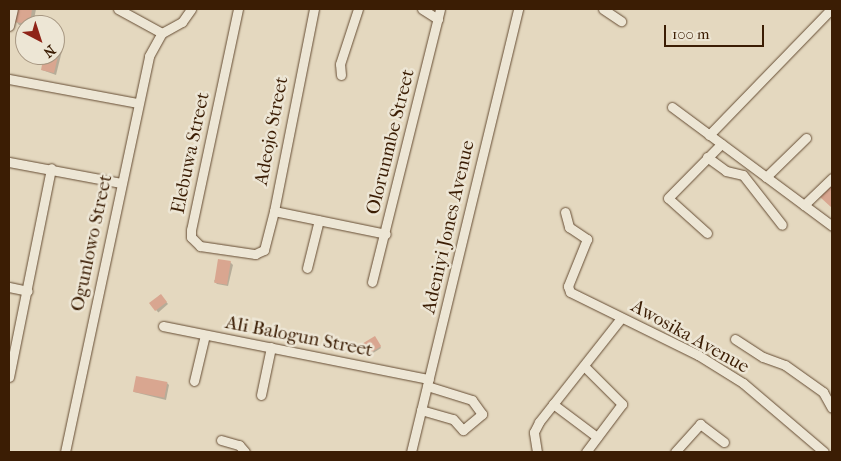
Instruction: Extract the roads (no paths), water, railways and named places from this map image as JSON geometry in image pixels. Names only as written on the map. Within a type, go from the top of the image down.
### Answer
[{"type":"street","points":[[9,26],[13,9]]},
{"type":"street","points":[[118,9],[162,33],[182,22],[191,9]]},
{"type":"street","name":"Elebuwa Street","points":[[238,9],[191,237],[200,246],[254,254]]},
{"type":"street","name":"Adeojo Street","points":[[254,254],[264,250],[274,211],[314,9]]},
{"type":"street","points":[[341,75],[340,64],[358,9]]},
{"type":"street","points":[[422,9],[438,18]]},
{"type":"street","name":"Olorunmbe Street","points":[[372,282],[386,234],[440,9]]},
{"type":"street","name":"Adeniyi Jones Avenue","points":[[411,452],[518,9]]},
{"type":"street","points":[[603,9],[621,21]]},
{"type":"street","points":[[708,135],[831,9]]},
{"type":"street","name":"Ogunlowo Street","points":[[65,452],[138,103],[149,56],[162,33]]},
{"type":"street","points":[[9,79],[138,103]]},
{"type":"street","points":[[672,107],[832,226]]},
{"type":"street","points":[[766,177],[806,138]]},
{"type":"street","points":[[707,233],[668,198],[721,144]]},
{"type":"street","points":[[707,157],[726,171],[743,175],[782,225]]},
{"type":"street","points":[[9,162],[51,168],[120,183]]},
{"type":"street","points":[[9,377],[28,291],[51,168]]},
{"type":"street","points":[[804,205],[832,178]]},
{"type":"street","points":[[274,211],[386,234]]},
{"type":"street","name":"Awosika Avenue","points":[[565,212],[569,228],[586,237],[568,286],[570,292],[698,356],[743,383],[824,452]]},
{"type":"street","points":[[307,268],[319,220]]},
{"type":"street","points":[[9,287],[28,291]]},
{"type":"street","points":[[536,452],[534,432],[621,318]]},
{"type":"street","name":"Ali Balogun Street","points":[[163,326],[428,382],[472,400],[482,414],[463,430],[453,418],[421,410]]},
{"type":"street","points":[[194,381],[205,335]]},
{"type":"street","points":[[735,339],[800,376],[823,392],[832,408]]},
{"type":"street","points":[[261,395],[270,348]]},
{"type":"street","points":[[584,366],[622,404],[586,452]]},
{"type":"street","points":[[554,404],[597,437]]},
{"type":"street","points":[[676,452],[700,424],[724,442]]},
{"type":"street","points":[[221,440],[238,445],[245,452]]}]
